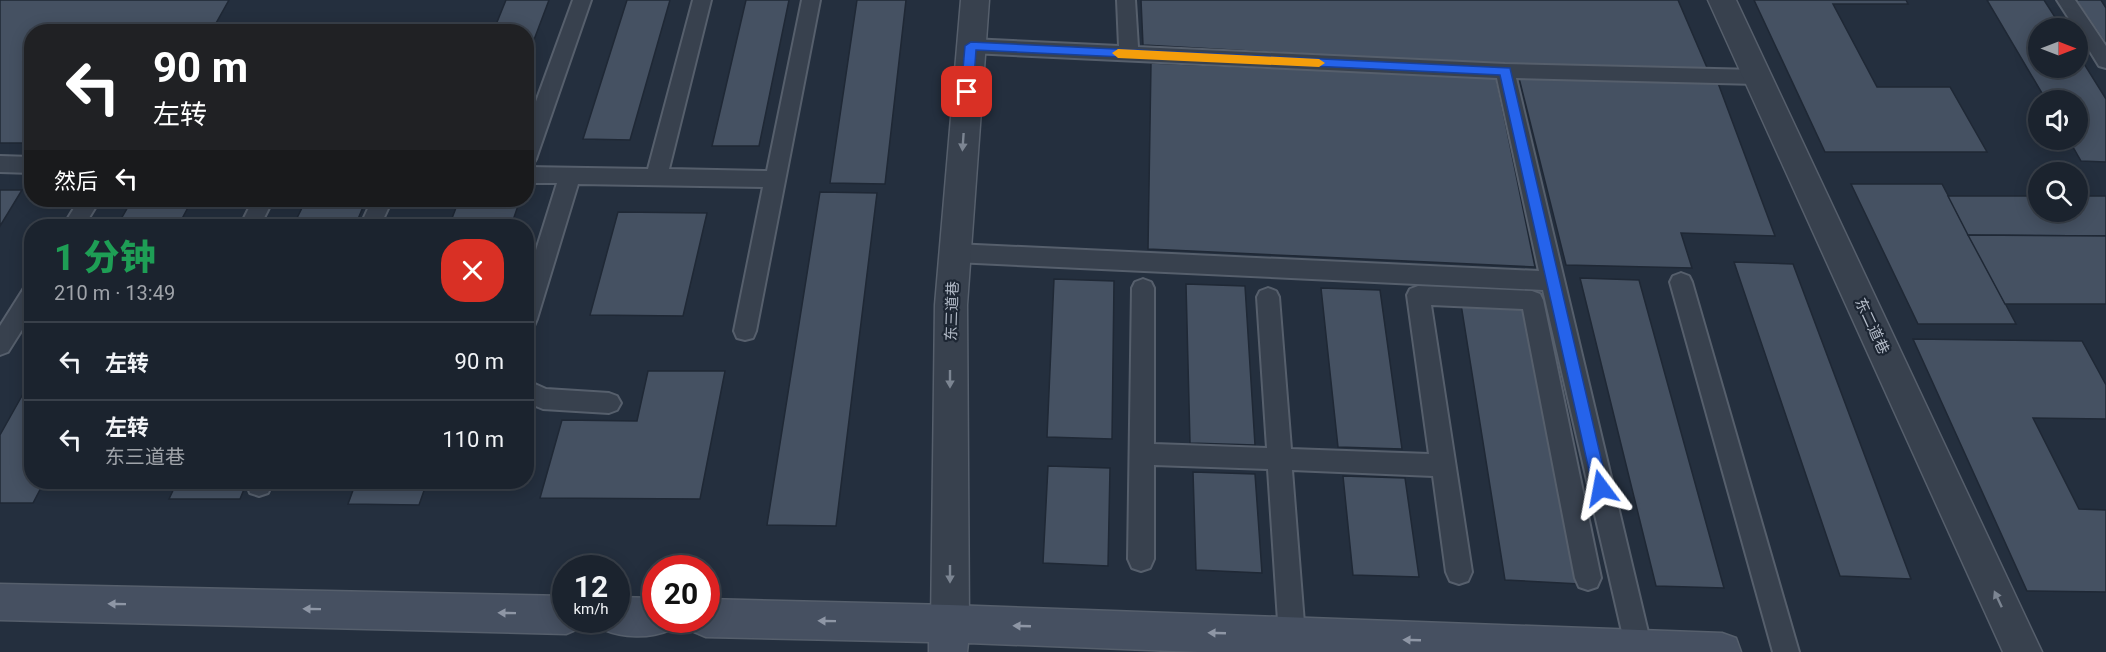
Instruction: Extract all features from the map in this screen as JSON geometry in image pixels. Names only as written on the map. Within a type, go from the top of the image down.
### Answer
[{"type":"street","name":"东三道巷","points":[[949,638],[951,305],[975,0]]},
{"type":"street","name":"东二道巷","points":[[1705,0],[1748,77],[2023,652]]},
{"type":"street","name":"东二道巷","points":[[1722,0],[1748,77],[1998,652]]},
{"type":"street","points":[[0,602],[552,615]]},
{"type":"street","points":[[720,619],[949,638],[1292,636],[1722,652]]},
{"type":"lane","points":[[534,136],[582,0]]},
{"type":"lane","points":[[656,178],[702,0]]},
{"type":"lane","points":[[745,331],[811,0]]},
{"type":"lane","points":[[1126,0],[1129,54]]},
{"type":"lane","points":[[2066,0],[2106,61]]},
{"type":"lane","points":[[971,46],[1505,71],[1748,77]]},
{"type":"lane","points":[[1505,71],[1639,649]]},
{"type":"lane","points":[[0,164],[24,165]]},
{"type":"lane","points":[[534,175],[776,178]]},
{"type":"lane","points":[[534,293],[570,176]]},
{"type":"lane","points":[[955,254],[1552,281]]},
{"type":"lane","points":[[1681,282],[1786,652]]},
{"type":"lane","points":[[1141,559],[1143,288]]},
{"type":"lane","points":[[1459,572],[1418,295],[1532,300],[1588,578]]},
{"type":"lane","points":[[1268,297],[1292,636]]},
{"type":"lane","points":[[0,345],[24,307]]},
{"type":"lane","points":[[534,394],[543,399],[609,403]]},
{"type":"lane","points":[[1142,454],[1443,465]]},
{"type":"building","points":[[0,0],[229,0],[216,24],[24,24],[24,143],[0,143]]},
{"type":"building","points":[[506,0],[549,0],[534,40],[534,24],[496,24]]},
{"type":"building","points":[[627,0],[670,0],[630,140],[583,139]]},
{"type":"building","points":[[746,0],[789,0],[759,146],[712,146]]},
{"type":"building","points":[[857,0],[906,0],[885,184],[830,183]]},
{"type":"building","points":[[1141,0],[1678,0],[1708,70],[1504,65],[1143,45]]},
{"type":"building","points":[[1754,0],[1906,0],[1908,4],[1833,4],[1877,87],[1950,87],[1987,152],[1825,152]]},
{"type":"building","points":[[1987,0],[2044,0],[2056,18],[2028,18],[2028,69]]},
{"type":"building","points":[[2076,0],[2101,0],[2106,8],[2106,44]]},
{"type":"building","points":[[1151,63],[1496,77],[1535,267],[1148,249]]},
{"type":"building","points":[[2088,70],[2106,99],[2106,162],[2081,161],[2075,150],[2088,150],[2088,90],[2040,90],[2033,78],[2088,78]]},
{"type":"building","points":[[1519,78],[1718,83],[1775,236],[1681,233],[1692,268],[1566,265]]},
{"type":"building","points":[[1851,184],[1942,184],[2016,324],[1918,324]]},
{"type":"building","points":[[0,190],[22,190],[0,226]]},
{"type":"building","points":[[820,192],[877,193],[836,526],[767,525]]},
{"type":"building","points":[[1948,196],[2028,196],[2028,222],[2088,222],[2088,196],[2106,196],[2106,236],[1968,235]]},
{"type":"building","points":[[128,207],[188,207],[182,219],[121,219]]},
{"type":"building","points":[[302,207],[363,207],[358,219],[296,219]]},
{"type":"building","points":[[456,207],[518,207],[513,219],[452,219]]},
{"type":"building","points":[[618,212],[707,213],[683,316],[590,315]]},
{"type":"building","points":[[1968,235],[2106,236],[2106,304],[2005,304]]},
{"type":"building","points":[[1734,262],[1793,264],[1911,579],[1840,576]]},
{"type":"building","points":[[1580,278],[1639,280],[1724,588],[1656,586]]},
{"type":"building","points":[[1054,279],[1114,281],[1112,439],[1047,437]]},
{"type":"building","points":[[1186,284],[1245,286],[1255,445],[1190,443]]},
{"type":"building","points":[[1321,288],[1380,290],[1402,449],[1338,447]]},
{"type":"building","points":[[1461,304],[1525,307],[1580,584],[1505,580]]},
{"type":"building","points":[[1913,339],[2082,341],[2106,385],[2106,419],[2033,418],[2079,509],[2106,510],[2106,592],[2027,591]]},
{"type":"building","points":[[648,371],[725,371],[700,499],[540,498],[562,420],[637,421]]},
{"type":"building","points":[[24,392],[24,489],[40,489],[33,503],[0,503],[0,435]]},
{"type":"building","points":[[1048,466],[1110,468],[1108,566],[1043,563]]},
{"type":"building","points":[[1193,472],[1255,474],[1262,573],[1196,570]]},
{"type":"building","points":[[1343,476],[1405,478],[1419,577],[1353,575]]},
{"type":"building","points":[[174,489],[244,489],[240,499],[169,499]]},
{"type":"building","points":[[353,489],[425,489],[419,505],[348,504]]},
{"type":"slow traffic","points":[[1118,53],[1319,63]]},
{"type":"route","points":[[967,92],[971,46],[1505,71],[1601,488]]}]
